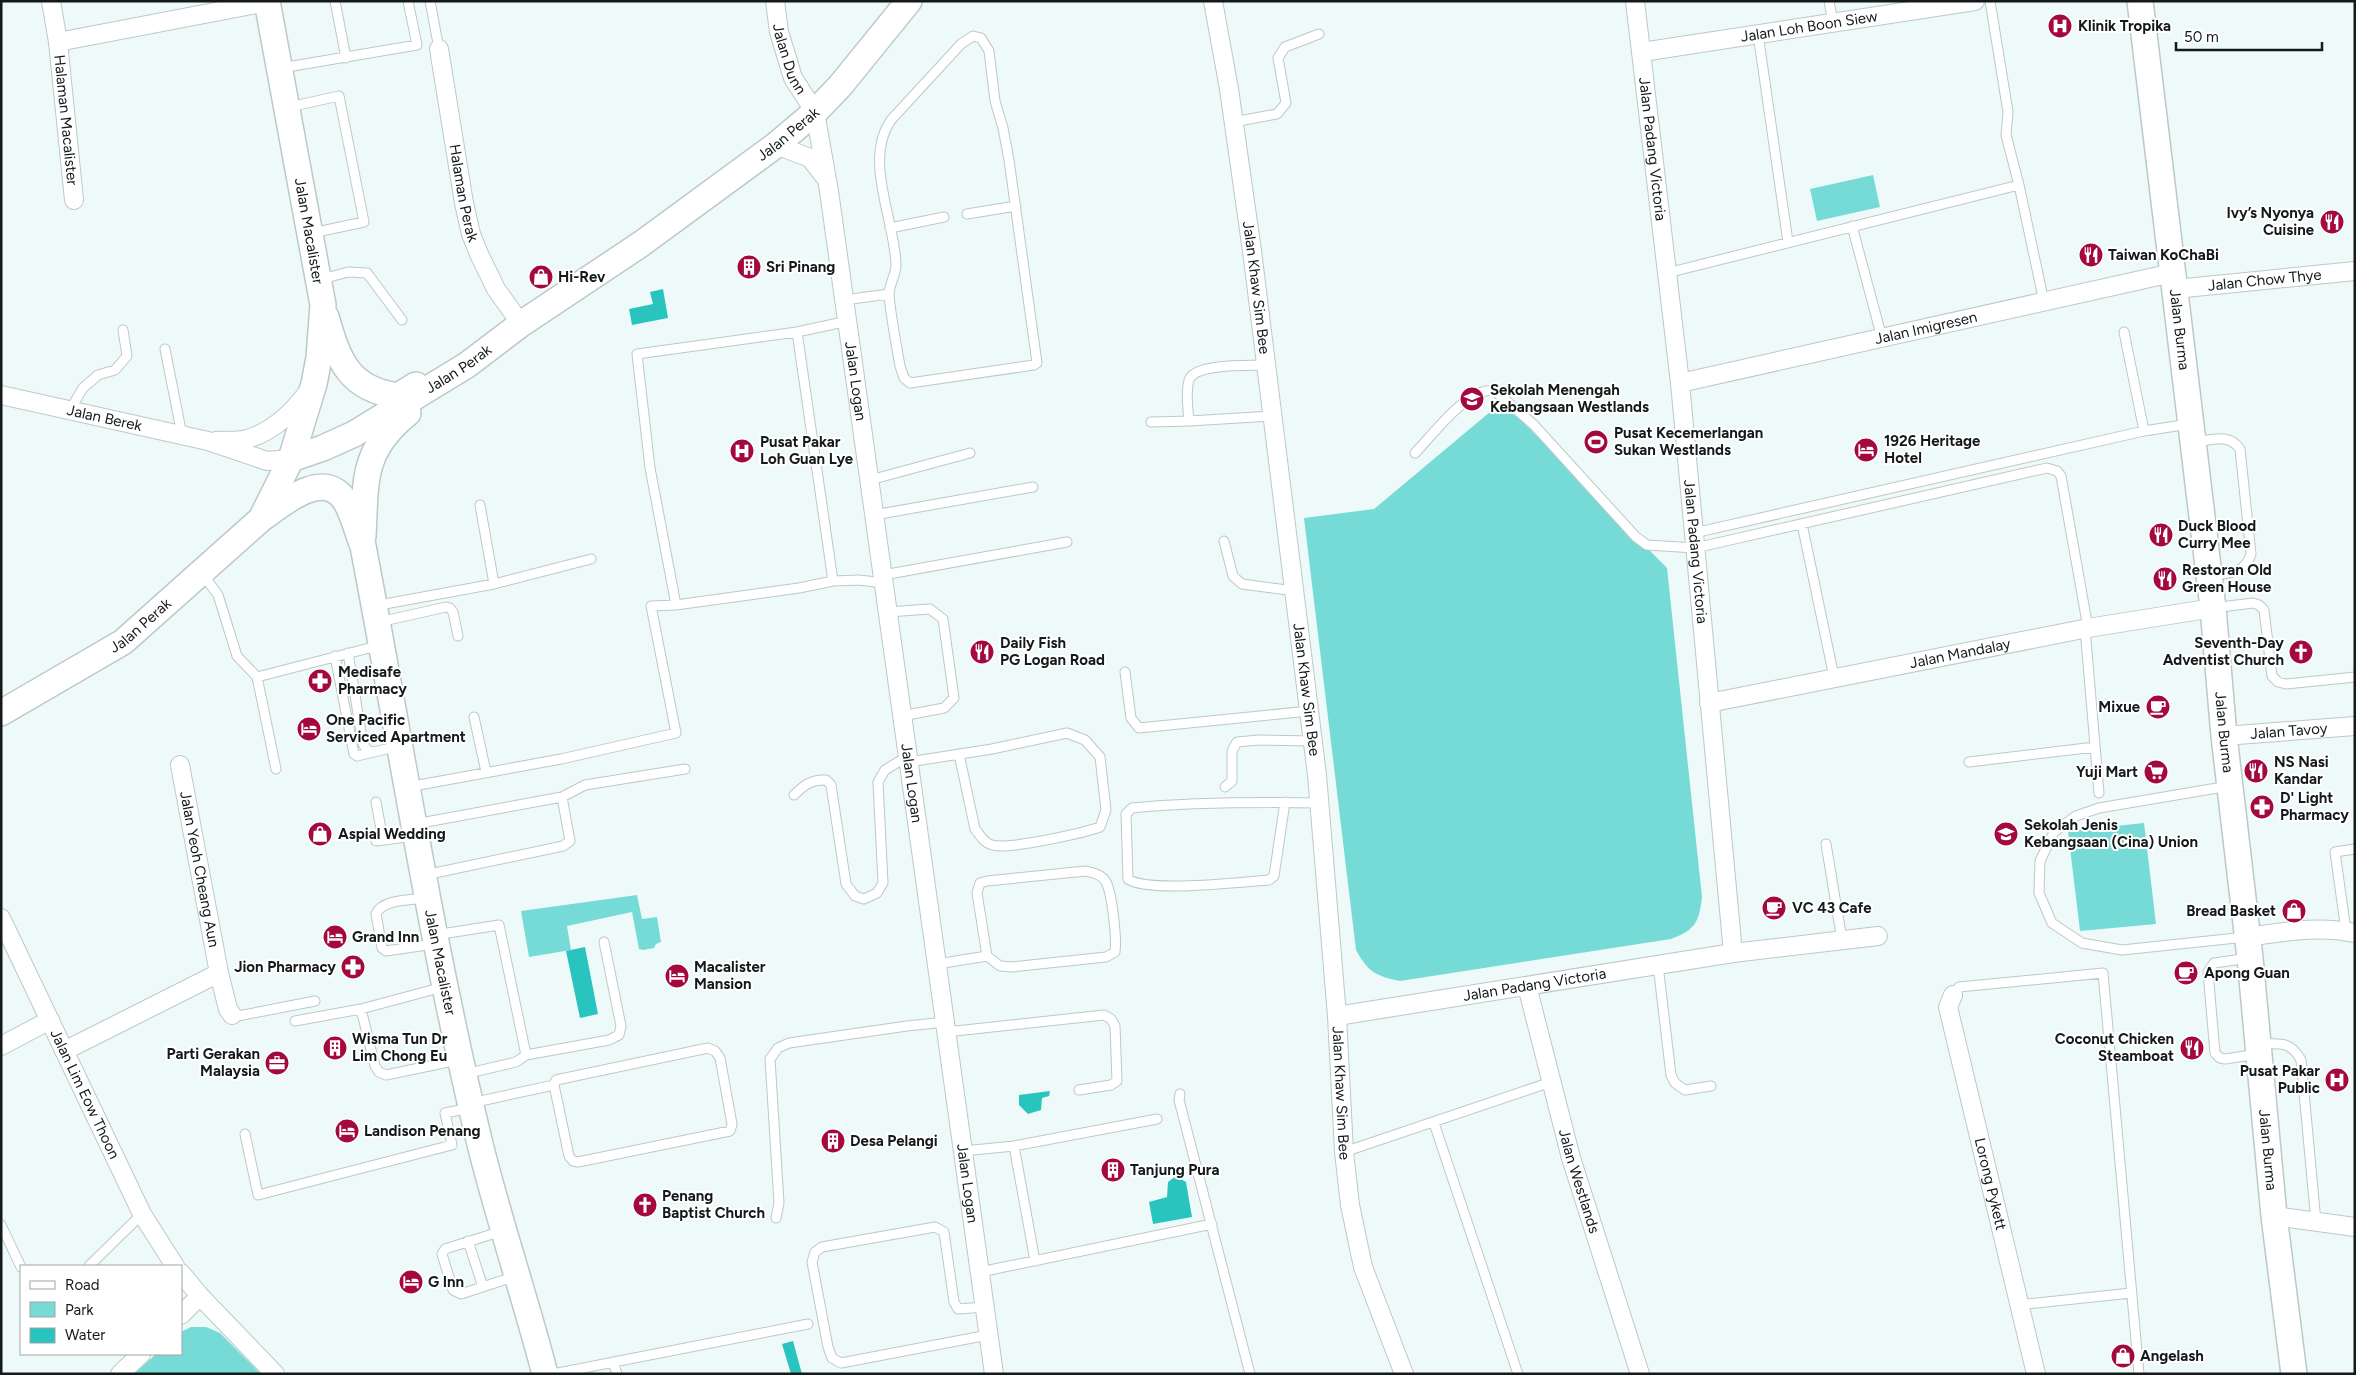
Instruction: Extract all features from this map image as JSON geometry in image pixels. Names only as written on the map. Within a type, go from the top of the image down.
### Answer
[{"type":"main road","name":"Jalan Perak","points":[[1,713],[123,642],[202,573],[261,519],[291,459],[323,448],[354,434],[466,365],[521,324],[641,244],[776,145],[815,112],[840,86],[909,1]]},
{"type":"main road","name":"Jalan Burma","points":[[2140,1],[2210,576],[2224,736],[2248,947],[2274,1216],[2294,1374]]},
{"type":"main road","name":"Jalan Macalister","points":[[267,2],[323,306],[319,358],[314,384],[291,459]]},
{"type":"main road","points":[[323,306],[331,335],[342,360],[356,381],[378,394],[398,396],[504,329],[521,324]]},
{"type":"main road","points":[[363,546],[367,474],[372,456],[382,438],[425,400],[442,380]]},
{"type":"main road","points":[[261,519],[304,491],[323,486],[335,490],[345,501],[363,546]]},
{"type":"main road","name":"Jalan Macalister","points":[[363,546],[436,939],[463,1067],[503,1230],[545,1374]]},
{"type":"street","name":"Halaman Macalister","points":[[51,1],[58,42],[74,200]]},
{"type":"street","name":"Jalan Dunn","points":[[775,1],[780,32],[793,78],[815,112]]},
{"type":"street","name":"Jalan Khaw Sim Bee","points":[[1213,1],[1233,122],[1266,365],[1313,741],[1320,803],[1337,1016],[1344,1152],[1350,1205],[1363,1267],[1404,1374]]},
{"type":"street","name":"Jalan Padang Victoria","points":[[1635,1],[1680,383],[1733,953]]},
{"type":"street","name":"Jalan Loh Boon Siew","points":[[1642,52],[1975,1]]},
{"type":"street","name":"Halaman Macalister","points":[[58,42],[267,2]]},
{"type":"street","name":"Halaman Perak","points":[[439,49],[464,203],[471,234],[478,254],[496,289],[521,324]]},
{"type":"street","name":"Jalan Logan","points":[[815,112],[829,191],[848,321],[994,1374]]},
{"type":"street","name":"Jalan Logan","points":[[776,145],[810,158],[823,173],[829,191]]},
{"type":"street","name":"Jalan Chow Thye","points":[[2173,281],[2355,271]]},
{"type":"street","name":"Jalan Imigresen","points":[[1680,383],[2044,302],[2173,281]]},
{"type":"street","name":"Jalan Berek","points":[[208,441],[245,440],[265,432],[299,404],[314,384]]},
{"type":"street","name":"Jalan Berek","points":[[1,395],[208,441],[267,461],[291,459]]},
{"type":"street","name":"Jalan Mandalay","points":[[1709,703],[2087,628],[2213,608]]},
{"type":"street","name":"Jalan Tavoy","points":[[2224,736],[2355,726]]},
{"type":"street","name":"Jalan Yeoh Cheang Aun","points":[[180,765],[219,973],[228,1010],[232,1015]]},
{"type":"street","name":"Jalan Lim Eow Thoon","points":[[1,918],[142,1214],[174,1265]]},
{"type":"street","points":[[2248,947],[2306,929],[2350,932]]},
{"type":"street","name":"Jalan Padang Victoria","points":[[1337,1016],[1733,953],[1878,936]]},
{"type":"street","points":[[64,1051],[219,973]]},
{"type":"street","name":"Jalan Westlands","points":[[1527,986],[1551,1082],[1593,1232],[1640,1374]]},
{"type":"street","name":"Lorong Pykett","points":[[1953,995],[1948,1007],[2036,1374]]},
{"type":"street","points":[[1,1046],[50,1020]]},
{"type":"street","points":[[2274,1216],[2355,1227]]},
{"type":"street","points":[[182,1274],[200,1296],[275,1374]]},
{"type":"street","points":[[182,1314],[200,1296]]},
{"type":"street","points":[[120,1374],[140,1355]]},
{"type":"lane","points":[[335,1],[346,58]]},
{"type":"lane","points":[[280,68],[416,45],[408,1]]},
{"type":"lane","points":[[430,1],[439,49]]},
{"type":"lane","points":[[1829,1],[1833,23]]},
{"type":"lane","points":[[1990,1],[2008,112],[2006,135],[2019,185],[2044,302]]},
{"type":"lane","points":[[1233,122],[1277,114],[1286,103],[1278,58],[1285,47],[1319,34]]},
{"type":"lane","points":[[1758,34],[1788,242]]},
{"type":"lane","points":[[973,36],[981,38],[990,52],[995,101],[1003,128],[1016,206],[1038,359],[1034,365],[910,383],[904,378],[900,366],[889,294],[896,264],[890,228],[881,172],[880,146],[882,135],[891,120],[961,44],[973,36]]},
{"type":"lane","points":[[287,108],[339,96],[364,222],[310,234]]},
{"type":"lane","points":[[1667,273],[2019,185]]},
{"type":"lane","points":[[967,214],[1016,206]]},
{"type":"lane","points":[[890,228],[944,218]]},
{"type":"lane","points":[[1852,226],[1882,338]]},
{"type":"lane","points":[[318,280],[348,272],[367,273],[402,320]]},
{"type":"lane","points":[[844,300],[889,294]]},
{"type":"lane","points":[[676,604],[650,468],[637,354],[797,332],[848,321]]},
{"type":"lane","points":[[70,410],[83,388],[98,375],[115,370],[127,356],[123,330]]},
{"type":"lane","points":[[797,332],[833,581]]},
{"type":"lane","points":[[2124,332],[2144,431]]},
{"type":"lane","points":[[165,349],[182,436]]},
{"type":"lane","points":[[1189,421],[1187,406],[1190,378],[1196,372],[1205,368],[1266,365]]},
{"type":"lane","points":[[1415,453],[1475,394],[1488,389],[1495,391],[1534,425],[1636,537],[1647,545],[1802,524],[2052,468],[2061,476],[2087,628],[2099,793]]},
{"type":"lane","points":[[1151,422],[1272,416]]},
{"type":"lane","points":[[1694,540],[2144,431],[2193,433],[2235,441],[2240,449],[2251,554],[2248,564],[2241,570],[2210,576]]},
{"type":"lane","points":[[870,480],[970,453]]},
{"type":"lane","points":[[874,516],[1033,487]]},
{"type":"lane","points":[[480,505],[494,584]]},
{"type":"lane","points":[[1802,524],[1834,677]]},
{"type":"lane","points":[[1224,541],[1233,576],[1242,584],[1295,591]]},
{"type":"lane","points":[[408,787],[561,759],[676,733],[651,606],[799,588],[833,581],[883,579],[1067,542]]},
{"type":"lane","points":[[258,677],[348,653],[378,624],[494,584],[591,559]]},
{"type":"lane","points":[[202,573],[218,595],[237,656],[258,677],[276,769]]},
{"type":"lane","points":[[2213,608],[2254,603],[2264,610],[2272,676],[2278,682],[2286,684],[2355,677]]},
{"type":"lane","points":[[378,624],[446,607],[450,608],[453,612],[458,636]]},
{"type":"lane","points":[[888,612],[930,609],[943,619],[950,658],[954,698],[944,708],[902,716]]},
{"type":"lane","points":[[348,653],[363,744],[367,750],[374,752]]},
{"type":"lane","points":[[335,656],[354,754],[357,756],[399,746]]},
{"type":"lane","points":[[1125,672],[1131,718],[1139,728],[1309,711]]},
{"type":"lane","points":[[474,717],[486,772]]},
{"type":"lane","points":[[794,796],[804,786],[818,780],[826,780],[831,786],[846,884],[855,896],[864,899],[876,893],[882,883],[878,782],[884,770],[908,759],[959,754],[1067,733],[1085,740],[1100,757],[1106,810],[1100,827],[1084,833],[1028,843],[993,846],[983,840],[975,829],[959,754]]},
{"type":"lane","points":[[1226,787],[1232,781],[1232,751],[1237,742],[1259,740],[1313,741]]},
{"type":"lane","points":[[1970,762],[2095,748]]},
{"type":"lane","points":[[376,802],[379,841],[416,830],[562,797],[585,785],[685,769]]},
{"type":"lane","points":[[2230,786],[2098,808],[2076,816],[2054,832],[2040,861],[2039,893],[2052,923],[2082,943],[2122,950],[2248,947]]},
{"type":"lane","points":[[526,1055],[499,925],[386,951],[382,948],[376,914],[378,908],[426,886],[563,846],[570,841],[570,834],[562,797]]},
{"type":"lane","points":[[1285,802],[1274,876],[1269,880],[1163,886],[1134,883],[1128,879],[1126,814],[1132,808],[1238,802],[1285,802],[1320,803]]},
{"type":"lane","points":[[1826,844],[1842,940]]},
{"type":"lane","points":[[2350,932],[2335,852],[2355,850]]},
{"type":"lane","points":[[937,964],[987,956],[1000,966],[1012,967],[1106,957],[1115,952],[1117,939],[1106,882],[1099,874],[1086,871],[987,880],[980,884],[977,892],[987,956]]},
{"type":"lane","points":[[362,1009],[375,1066],[379,1072],[386,1075],[516,1062],[526,1055],[609,1040],[619,1035],[621,1026],[604,942]]},
{"type":"lane","points":[[2248,947],[2214,963],[2210,966],[2208,972],[2215,1053],[2220,1058],[2287,1044],[2296,1050],[2300,1060],[2316,1222]]},
{"type":"lane","points":[[1658,965],[1671,1075],[1675,1083],[1684,1090],[1712,1086]]},
{"type":"lane","points":[[1953,995],[1959,987],[2103,973],[2139,1374]]},
{"type":"lane","points":[[296,1021],[362,1009],[446,986]]},
{"type":"lane","points":[[232,1015],[238,1016],[315,1001]]},
{"type":"lane","points":[[776,1218],[779,1203],[770,1060],[778,1048],[789,1043],[826,1037],[946,1027],[1104,1016],[1111,1018],[1115,1026],[1117,1081],[1111,1086],[1079,1090]]},
{"type":"lane","points":[[245,1134],[258,1195],[452,1145],[445,1113],[554,1085],[556,1080],[562,1078],[708,1048],[715,1051],[720,1058],[732,1124],[730,1131],[724,1134],[578,1162],[573,1161],[569,1156],[554,1085]]},
{"type":"lane","points":[[1344,1152],[1551,1082]]},
{"type":"lane","points":[[1180,1094],[1179,1100],[1250,1374]]},
{"type":"lane","points":[[963,1151],[1014,1146],[1157,1119]]},
{"type":"lane","points":[[1434,1123],[1518,1374]]},
{"type":"lane","points":[[1014,1146],[1035,1261]]},
{"type":"lane","points":[[90,1265],[142,1214]]},
{"type":"lane","points":[[980,1272],[1212,1224]]},
{"type":"lane","points":[[1,1225],[21,1265]]},
{"type":"lane","points":[[984,1307],[958,1309],[954,1302],[944,1232],[936,1227],[822,1247],[814,1252],[812,1262],[828,1347],[832,1358],[840,1363],[988,1335]]},
{"type":"lane","points":[[503,1230],[445,1249],[442,1254],[453,1290],[461,1294],[517,1276]]},
{"type":"lane","points":[[468,1241],[483,1287]]},
{"type":"lane","points":[[2018,1305],[2131,1293]]},
{"type":"lane","points":[[553,1374],[808,1324]]},
{"type":"lane","points":[[613,1362],[617,1374]]},
{"type":"green space","points":[[1873,175],[1880,207],[1817,221],[1810,189]]},
{"type":"green space","points":[[1501,409],[1512,413],[1521,420],[1667,568],[1702,897],[1701,906],[1697,919],[1691,929],[1671,939],[1400,981],[1374,972],[1356,950],[1304,518],[1374,509],[1490,412]]},
{"type":"green space","points":[[2144,823],[2156,924],[2080,931],[2068,831]]},
{"type":"green space","points":[[637,895],[642,919],[657,917],[661,942],[656,944],[654,948],[639,949],[632,912],[567,926],[571,950],[529,957],[521,911]]},
{"type":"green space","points":[[191,1327],[206,1327],[220,1333],[261,1374],[134,1374],[155,1355],[182,1355],[182,1332]]},
{"type":"water","points":[[663,289],[668,318],[632,325],[629,309],[653,304],[650,292]]},
{"type":"water","points":[[585,947],[598,1014],[580,1018],[566,951]]},
{"type":"water","points":[[1050,1091],[1049,1096],[1042,1098],[1041,1110],[1028,1114],[1019,1105],[1019,1095]]},
{"type":"water","points":[[1176,1176],[1186,1182],[1192,1217],[1153,1224],[1149,1202],[1167,1197],[1168,1182]]},
{"type":"water","points":[[793,1341],[802,1374],[791,1374],[782,1344]]},
{"type":"place","name":"Klinik Tropika","points":[[2060,26]]},
{"type":"place","name":"Ivy’s Nyonya Cuisine","points":[[2332,222]]},
{"type":"place","name":"Taiwan KoChaBi","points":[[2091,255]]},
{"type":"place","name":"Sri Pinang","points":[[749,267]]},
{"type":"place","name":"Hi-Rev","points":[[541,277]]},
{"type":"place","name":"Sekolah Menengah Kebangsaan Westlands","points":[[1472,399]]},
{"type":"place","name":"Pusat Kecemerlangan Sukan Westlands","points":[[1596,442]]},
{"type":"place","name":"1926 Heritage Hotel","points":[[1866,450]]},
{"type":"place","name":"Pusat Pakar Loh Guan Lye","points":[[742,451]]},
{"type":"place","name":"Duck Blood Curry Mee","points":[[2161,535]]},
{"type":"place","name":"Restoran Old Green House","points":[[2165,579]]},
{"type":"place","name":"Daily Fish PG Logan Road","points":[[982,652]]},
{"type":"place","name":"Seventh-Day Adventist Church","points":[[2301,652]]},
{"type":"place","name":"Medisafe Pharmacy","points":[[320,681]]},
{"type":"place","name":"Mixue","points":[[2158,707]]},
{"type":"place","name":"One Pacific Serviced Apartment","points":[[309,729]]},
{"type":"place","name":"NS Nasi Kandar","points":[[2256,771]]},
{"type":"place","name":"Yuji Mart","points":[[2156,772]]},
{"type":"place","name":"D' Light Pharmacy","points":[[2262,807]]},
{"type":"place","name":"Aspial Wedding","points":[[320,834]]},
{"type":"place","name":"Sekolah Jenis Kebangsaan (Cina) Union","points":[[2006,834]]},
{"type":"place","name":"VC 43 Cafe","points":[[1774,908]]},
{"type":"place","name":"Bread Basket","points":[[2294,911]]},
{"type":"place","name":"Grand Inn","points":[[335,937]]},
{"type":"place","name":"Jion Pharmacy","points":[[353,967]]},
{"type":"place","name":"Apong Guan","points":[[2186,973]]},
{"type":"place","name":"Macalister Mansion","points":[[677,976]]},
{"type":"place","name":"Wisma Tun Dr Lim Chong Eu","points":[[335,1048]]},
{"type":"place","name":"Coconut Chicken Steamboat","points":[[2192,1048]]},
{"type":"place","name":"Parti Gerakan Malaysia","points":[[277,1063]]},
{"type":"place","name":"Pusat Pakar Public","points":[[2337,1080]]},
{"type":"place","name":"Landison Penang","points":[[347,1131]]},
{"type":"place","name":"Desa Pelangi","points":[[833,1141]]},
{"type":"place","name":"Tanjung Pura","points":[[1113,1170]]},
{"type":"place","name":"Penang Baptist Church","points":[[645,1205]]},
{"type":"place","name":"G Inn","points":[[411,1282]]},
{"type":"place","name":"Angelash","points":[[2123,1356]]}]
